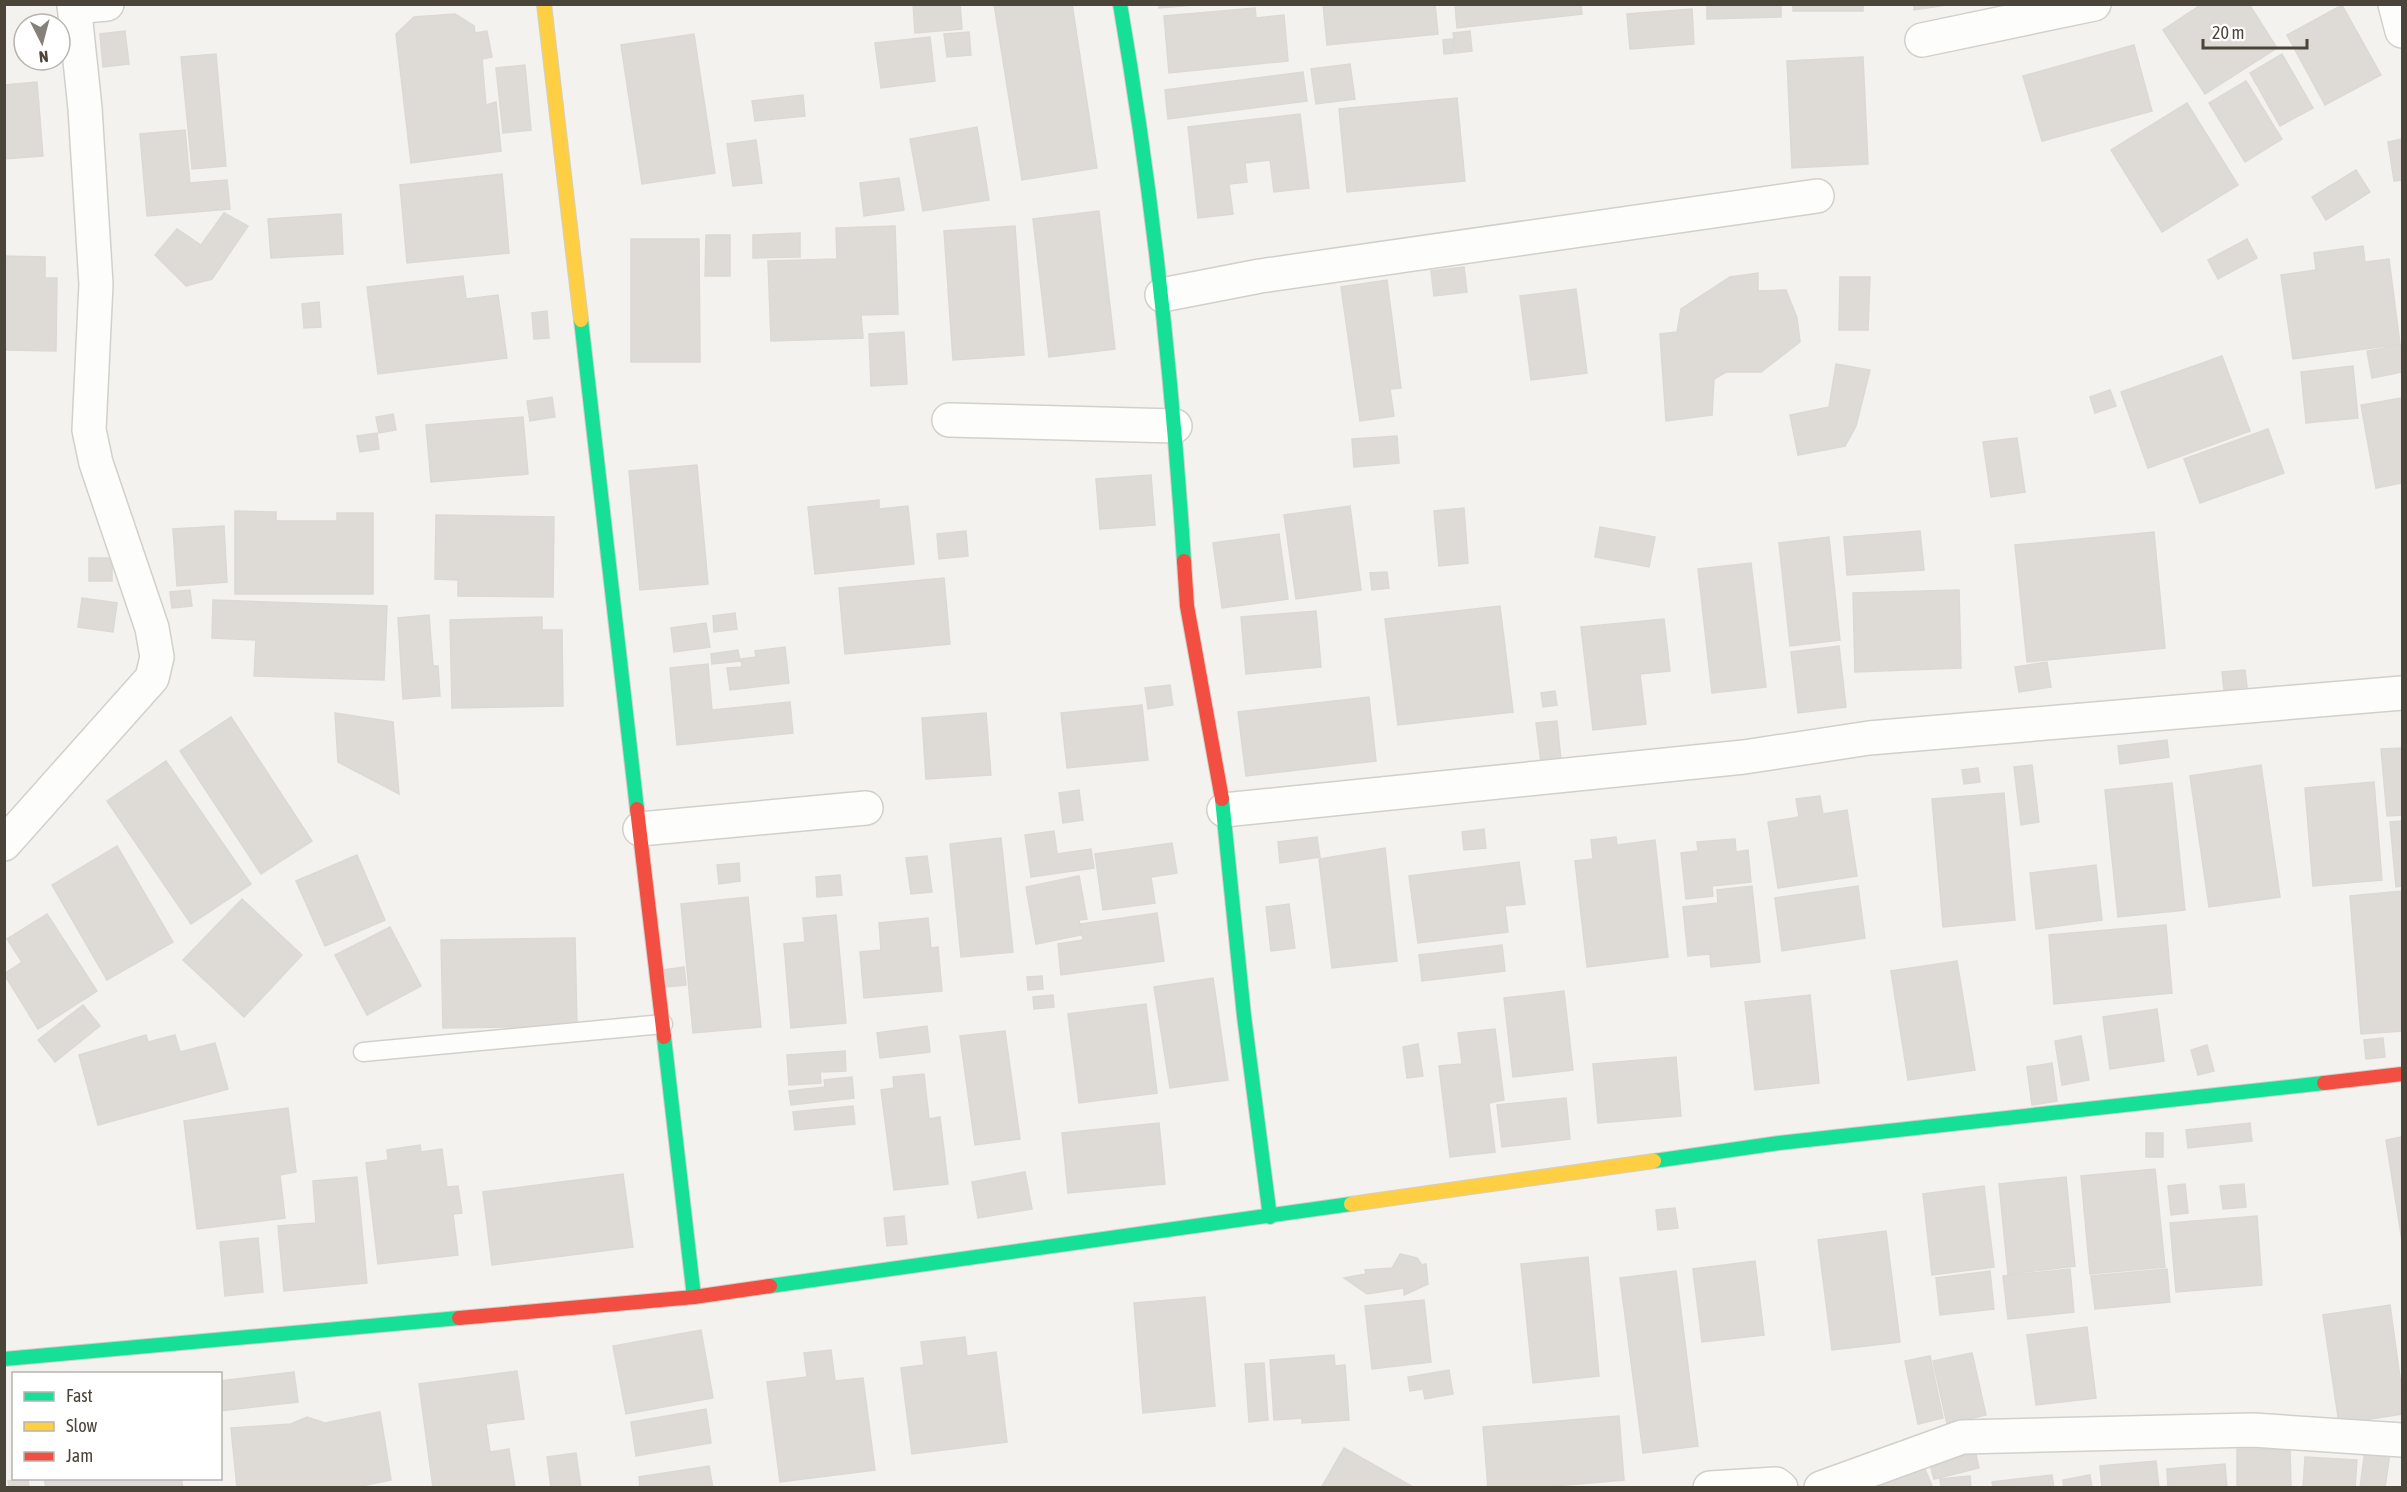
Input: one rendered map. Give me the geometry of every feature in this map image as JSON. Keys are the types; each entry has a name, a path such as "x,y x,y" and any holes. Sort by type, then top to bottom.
{"street":[{"path":"4,844 152,678 157,657 152,628 96,463 88,430 96,284 85,108 74,6 107,4"},
{"path":"544,4 694,1297"},
{"path":"1120,4 1142,132 1162,295 1175,426 1187,606 1224,810 1244,1016 1270,1217"},
{"path":"1922,40 2094,4"},
{"path":"2395,4 2403,31"},
{"path":"1162,295 1272,274 1816,196"},
{"path":"949,420 1175,426"},
{"path":"1224,810 1744,757 1869,738 2403,693"},
{"path":"640,829 866,808"},
{"path":"4,1359 694,1297 1779,1143 2403,1074"},
{"path":"1821,1488 1962,1437 2253,1430 2403,1440"},
{"path":"1710,1488 1776,1484 1781,1488"}],"lane":[{"path":"363,1052 663,1024"}],"building":[{"path":"913,4 960,4 962,29 915,33"},
{"path":"994,4 1072,4 1097,168 1022,180"},
{"path":"1159,4 1207,4 1159,8"},
{"path":"1323,4 1435,4 1438,34 1327,45"},
{"path":"1455,4 1581,4 1582,14 1457,28"},
{"path":"1707,4 1781,4 1781,17 1707,19"},
{"path":"1793,4 1863,4 1863,11 1793,11"},
{"path":"1914,4 1954,4 1914,10"},
{"path":"2202,4 2249,4 2277,48 2205,94 2163,30"},
{"path":"2342,5 2381,75 2325,105 2287,35"},
{"path":"1255,8 1256,18 1284,15 1288,61 1169,73 1164,16"},
{"path":"1692,9 1694,44 1630,49 1627,14"},
{"path":"455,14 474,26 475,33 487,31 492,57 482,59 486,105 496,102 501,151 411,163 396,34 414,17"},
{"path":"125,31 129,64 103,67 100,34"},
{"path":"1470,31 1472,51 1456,53 1453,33"},
{"path":"969,32 971,55 947,57 944,34"},
{"path":"694,34 715,173 642,184 621,45"},
{"path":"930,37 935,81 881,88 875,43"},
{"path":"1453,39 1454,53 1444,54 1443,40"},
{"path":"2134,45 2152,111 2042,141 2023,76"},
{"path":"216,54 226,166 192,169 181,57"},
{"path":"2282,54 2313,108 2280,126 2250,73"},
{"path":"1863,57 1868,164 1792,168 1787,61"},
{"path":"1350,64 1355,99 1316,104 1311,69"},
{"path":"525,65 531,130 503,133 496,68"},
{"path":"1303,72 1307,101 1168,119 1165,90"},
{"path":"2246,81 2282,139 2245,162 2209,103"},
{"path":"37,82 43,156 4,159 4,85"},
{"path":"803,95 805,116 755,121 752,101"},
{"path":"1457,98 1465,181 1347,192 1339,109"},
{"path":"2187,103 2238,185 2162,232 2111,150"},
{"path":"1300,114 1309,188 1274,192 1270,160 1245,163 1247,182 1229,184 1233,214 1198,218 1188,127"},
{"path":"977,127 989,200 923,211 910,139"},
{"path":"185,130 190,183 227,180 230,209 147,216 140,134"},
{"path":"2402,139 2402,180 2394,181 2388,142"},
{"path":"756,140 762,183 733,186 727,144"},
{"path":"2356,170 2370,192 2326,220 2312,197"},
{"path":"502,174 509,253 407,263 400,185"},
{"path":"899,178 904,210 864,216 860,183"},
{"path":"1099,211 1115,349 1049,357 1033,219"},
{"path":"224,213 248,226 212,279 186,286 155,255 177,229 201,245"},
{"path":"341,214 343,254 271,258 268,219"},
{"path":"895,226 898,314 861,315 863,338 771,341 768,261 837,259 836,228"},
{"path":"1015,226 1024,355 953,360 944,231"},
{"path":"800,233 800,257 753,258 753,235"},
{"path":"706,235 730,235 730,276 705,276"},
{"path":"631,239 699,239 700,362 631,362"},
{"path":"2247,239 2257,258 2218,279 2208,260"},
{"path":"2363,246 2365,262 2389,259 2400,344 2293,359 2281,275 2316,270 2314,253"},
{"path":"4,256 45,257 45,278 57,278 56,351 4,350"},
{"path":"1464,267 1467,292 1434,296 1431,271"},
{"path":"1758,273 1758,291 1786,290 1797,318 1800,342 1761,372 1726,372 1714,379 1712,415 1666,421 1660,334 1677,332 1681,309 1730,277"},
{"path":"463,276 466,299 498,295 507,358 378,374 367,287"},
{"path":"1840,277 1870,277 1868,330 1839,330"},
{"path":"1387,280 1401,388 1390,389 1394,416 1360,421 1341,287"},
{"path":"1576,289 1587,373 1531,380 1520,296"},
{"path":"319,302 321,327 304,328 302,304"},
{"path":"547,311 549,338 534,339 532,313"},
{"path":"904,332 907,384 871,386 869,334"},
{"path":"2402,345 2402,372 2372,378 2367,351"},
{"path":"2222,356 2250,431 2148,468 2121,392"},
{"path":"1836,364 1870,370 1856,426 1845,446 1798,455 1790,415 1829,407"},
{"path":"2353,366 2358,418 2306,423 2301,372"},
{"path":"2110,390 2116,406 2095,413 2090,397"},
{"path":"552,397 555,417 530,421 527,401"},
{"path":"2402,398 2402,483 2376,488 2361,405"},
{"path":"393,414 396,430 379,433 376,417"},
{"path":"523,417 528,474 431,482 426,425"},
{"path":"2268,429 2284,473 2200,503 2184,459"},
{"path":"377,433 379,449 360,452 357,436"},
{"path":"1397,436 1399,463 1354,467 1352,439"},
{"path":"2017,438 2025,492 1991,497 1983,442"},
{"path":"697,465 708,584 640,590 629,471"},
{"path":"1151,475 1155,525 1100,529 1096,479"},
{"path":"879,500 879,509 908,506 914,564 815,574 808,507"},
{"path":"1350,506 1361,590 1296,599 1284,515"},
{"path":"1464,508 1468,563 1439,566 1434,511"},
{"path":"235,511 276,512 276,521 337,521 337,513 373,513 373,594 235,594"},
{"path":"436,515 554,517 553,597 458,596 458,580 435,579"},
{"path":"224,526 227,582 177,586 173,529"},
{"path":"1600,527 1655,537 1649,567 1595,557"},
{"path":"966,531 968,556 939,559 937,534"},
{"path":"1920,531 1924,570 1847,575 1844,537"},
{"path":"2154,532 2165,648 2027,662 2015,545"},
{"path":"1279,534 1288,599 1222,608 1213,543"},
{"path":"1829,537 1840,640 1790,646 1779,543"},
{"path":"89,558 112,558 112,581 89,581"},
{"path":"1751,563 1766,687 1712,693 1698,569"},
{"path":"1387,572 1389,588 1372,590 1370,573"},
{"path":"944,578 950,644 845,654 839,588"},
{"path":"190,590 192,606 172,608 170,592"},
{"path":"1959,590 1961,668 1855,672 1853,593"},
{"path":"82,598 117,603 113,632 78,627"},
{"path":"213,600 387,606 384,680 254,676 256,640 212,638"},
{"path":"1500,606 1513,712 1398,725 1385,619"},
{"path":"1316,611 1321,667 1246,674 1241,617"},
{"path":"735,613 737,629 714,632 713,616"},
{"path":"429,615 433,666 438,666 440,696 403,699 398,618"},
{"path":"542,617 542,630 562,630 563,706 452,708 450,620"},
{"path":"1664,619 1670,671 1640,674 1646,724 1593,730 1581,627"},
{"path":"706,623 710,647 674,652 671,628"},
{"path":"1839,646 1846,707 1798,713 1791,652"},
{"path":"785,647 789,683 730,690 727,668 742,667 741,659 756,657 755,651"},
{"path":"738,650 740,661 712,664 711,654"},
{"path":"2047,662 2051,687 2019,692 2015,667"},
{"path":"708,664 712,710 790,702 793,733 677,745 670,668"},
{"path":"2245,670 2247,687 2224,690 2222,672"},
{"path":"1170,685 1173,705 1148,709 1145,688"},
{"path":"1555,691 1557,705 1543,707 1541,693"},
{"path":"1369,697 1376,761 1246,776 1238,712"},
{"path":"1142,705 1148,760 1067,768 1061,713"},
{"path":"335,713 393,722 399,794 338,762"},
{"path":"986,713 991,775 926,779 922,718"},
{"path":"231,717 312,841 261,874 180,751"},
{"path":"1557,721 1561,760 1541,763 1536,723"},
{"path":"2167,740 2169,757 2120,764 2118,746"},
{"path":"2402,748 2402,815 2387,816 2381,749"},
{"path":"166,761 251,884 191,924 107,801"},
{"path":"2032,765 2039,822 2021,825 2014,767"},
{"path":"2261,765 2280,897 2209,907 2190,776"},
{"path":"1978,768 1980,782 1964,784 1962,770"},
{"path":"2374,782 2382,880 2313,886 2305,788"},
{"path":"2172,783 2185,910 2118,917 2105,790"},
{"path":"1079,790 1083,820 1063,823 1059,793"},
{"path":"2004,793 2015,920 1943,927 1932,799"},
{"path":"1820,796 1823,814 1847,810 1857,876 1778,888 1768,822 1799,817 1796,799"},
{"path":"2402,821 2402,886 2396,887 2390,822"},
{"path":"1484,829 1486,848 1464,850 1462,832"},
{"path":"1054,831 1057,854 1091,849 1094,868 1031,877 1025,835"},
{"path":"1317,837 1320,857 1280,863 1278,842"},
{"path":"1616,837 1617,845 1655,840 1668,957 1587,967 1575,861 1593,859 1591,840"},
{"path":"1001,838 1013,952 961,957 950,844"},
{"path":"1735,839 1736,852 1748,850 1751,882 1712,886 1713,896 1686,899 1681,853 1698,851 1697,842"},
{"path":"1172,843 1177,873 1151,877 1155,903 1103,910 1095,854"},
{"path":"117,846 173,942 107,980 52,885"},
{"path":"1385,848 1397,961 1332,968 1319,859"},
{"path":"357,855 385,920 325,946 296,881"},
{"path":"927,856 932,892 911,894 906,858"},
{"path":"1519,862 1525,904 1505,906 1508,932 1418,943 1409,876"},
{"path":"739,863 740,881 719,884 717,865"},
{"path":"2096,865 2102,920 2036,929 2030,873"},
{"path":"840,875 842,895 817,897 816,877"},
{"path":"1079,876 1087,919 1079,920 1081,935 1036,944 1026,887"},
{"path":"1752,886 1760,962 1711,967 1710,954 1688,956 1683,907 1718,903 1717,890"},
{"path":"1858,886 1865,938 1782,951 1775,898"},
{"path":"2402,891 2402,1031 2361,1034 2350,896"},
{"path":"748,897 761,1027 693,1033 681,904"},
{"path":"242,899 302,955 244,1017 183,960"},
{"path":"1289,904 1295,948 1271,951 1266,907"},
{"path":"1157,913 1164,961 1061,975 1058,944 1083,940 1081,924"},
{"path":"47,914 97,991 38,1029 4,974 22,962 7,939"},
{"path":"836,915 846,1023 791,1028 784,944 805,942 803,918"},
{"path":"928,918 931,948 938,947 942,991 864,998 860,952 881,950 879,923"},
{"path":"2166,925 2172,993 2054,1004 2049,935"},
{"path":"390,927 421,986 367,1015 335,955"},
{"path":"575,938 577,1026 443,1028 441,940"},
{"path":"1502,945 1505,971 1422,981 1419,955"},
{"path":"1957,961 1975,1070 1908,1080 1891,971"},
{"path":"684,967 686,985 665,987 663,970"},
{"path":"1042,976 1043,989 1028,990 1027,977"},
{"path":"1213,978 1228,1080 1170,1088 1154,987"},
{"path":"1564,991 1573,1070 1513,1077 1504,998"},
{"path":"1053,995 1054,1007 1034,1009 1033,997"},
{"path":"1810,995 1819,1083 1755,1090 1745,1002"},
{"path":"1146,1004 1157,1093 1079,1103 1068,1014"},
{"path":"83,1005 100,1026 55,1062 38,1040"},
{"path":"2157,1009 2164,1061 2110,1069 2103,1017"},
{"path":"927,1026 930,1052 880,1058 877,1033"},
{"path":"1495,1029 1504,1100 1489,1103 1495,1152 1450,1157 1439,1066 1462,1064 1458,1033"},
{"path":"1005,1031 1020,1139 975,1145 960,1036"},
{"path":"146,1035 148,1042 175,1035 180,1052 215,1043 228,1089 98,1125 79,1055"},
{"path":"2081,1036 2089,1080 2062,1085 2055,1041"},
{"path":"2383,1038 2385,1057 2366,1059 2364,1040"},
{"path":"1418,1044 1423,1076 1407,1078 1403,1047"},
{"path":"2207,1045 2214,1071 2198,1075 2191,1050"},
{"path":"845,1051 846,1071 820,1072 821,1083 789,1085 787,1055"},
{"path":"1676,1057 1681,1116 1598,1123 1593,1064"},
{"path":"2052,1063 2057,1101 2032,1105 2027,1067"},
{"path":"924,1074 929,1119 940,1117 948,1184 894,1190 881,1090 894,1088 893,1077"},
{"path":"852,1077 854,1098 791,1105 789,1091 825,1087 824,1080"},
{"path":"1566,1098 1570,1139 1502,1147 1497,1105"},
{"path":"853,1106 855,1124 795,1130 793,1112"},
{"path":"288,1108 296,1172 280,1175 285,1218 197,1229 184,1121"},
{"path":"1159,1123 1165,1184 1068,1193 1062,1133"},
{"path":"2250,1123 2252,1141 2188,1148 2186,1130"},
{"path":"2146,1133 2163,1133 2163,1157 2146,1157"},
{"path":"2402,1137 2402,1241 2386,1140"},
{"path":"420,1145 421,1152 442,1149 447,1187 458,1186 462,1213 453,1214 458,1255 378,1264 366,1163 388,1160 387,1150"},
{"path":"2155,1169 2165,1267 2090,1274 2081,1176"},
{"path":"1025,1172 1032,1209 978,1218 972,1182"},
{"path":"623,1174 633,1247 492,1265 483,1192"},
{"path":"357,1177 367,1283 284,1291 278,1226 316,1223 313,1181"},
{"path":"2066,1177 2075,1266 2008,1274 1999,1184"},
{"path":"2185,1184 2188,1213 2171,1215 2168,1186"},
{"path":"2244,1184 2246,1207 2223,1209 2220,1186"},
{"path":"1984,1186 1994,1267 1932,1275 1923,1194"},
{"path":"1675,1208 1678,1228 1658,1230 1656,1210"},
{"path":"904,1216 907,1244 887,1246 884,1218"},
{"path":"2257,1216 2262,1285 2176,1292 2170,1223"},
{"path":"1886,1231 1900,1342 1832,1350 1818,1240"},
{"path":"258,1238 263,1292 225,1296 220,1242"},
{"path":"1400,1254 1417,1258 1422,1265 1426,1264 1428,1284 1404,1295 1404,1288 1367,1294 1344,1278 1366,1274 1365,1270 1392,1268"},
{"path":"1588,1257 1599,1376 1533,1383 1521,1264"},
{"path":"1755,1261 1764,1335 1702,1342 1693,1269"},
{"path":"2070,1269 2074,1312 2008,1319 2003,1276"},
{"path":"2167,1269 2170,1302 2095,1309 2091,1276"},
{"path":"1676,1271 1698,1446 1643,1453 1620,1278"},
{"path":"1990,1271 1994,1309 1940,1315 1936,1278"},
{"path":"1205,1297 1215,1406 1143,1413 1134,1303"},
{"path":"1424,1300 1431,1362 1372,1369 1365,1306"},
{"path":"2390,1305 2402,1392 2402,1414 2339,1424 2323,1315"},
{"path":"2087,1327 2096,1398 2036,1405 2027,1335"},
{"path":"701,1330 713,1398 626,1414 613,1346"},
{"path":"965,1337 967,1356 996,1352 1007,1442 912,1454 901,1368 924,1365 921,1342"},
{"path":"831,1350 835,1381 863,1378 875,1470 780,1482 767,1382 807,1377 804,1353"},
{"path":"1972,1353 1986,1415 1947,1424 1933,1361"},
{"path":"1334,1355 1335,1366 1345,1365 1349,1420 1302,1423 1302,1418 1274,1420 1270,1360"},
{"path":"1930,1356 1943,1418 1918,1424 1905,1361"},
{"path":"1264,1363 1268,1420 1249,1422 1245,1364"},
{"path":"1449,1370 1453,1394 1425,1399 1423,1389 1410,1391 1408,1377"},
{"path":"517,1371 524,1419 486,1424 490,1452 509,1449 515,1488 433,1488 419,1384"},
{"path":"294,1372 298,1402 222,1411 222,1381"},
{"path":"706,1409 711,1443 636,1456 631,1422"},
{"path":"380,1412 391,1480 352,1488 237,1488 231,1428 291,1424 307,1417 325,1423"},
{"path":"1619,1416 1624,1480 1532,1488 1488,1488 1483,1427"},
{"path":"1344,1448 1415,1488 1321,1488"},
{"path":"2237,1449 2290,1449 2291,1488 2237,1488"},
{"path":"1975,1450 1979,1468 1934,1479 1929,1461"},
{"path":"2365,1450 2390,1453 2385,1488 2360,1488"},
{"path":"576,1453 581,1488 551,1488 547,1457"},
{"path":"2305,1457 2357,1460 2355,1488 2303,1488"},
{"path":"2156,1461 2159,1488 2102,1488 2100,1466"},
{"path":"2225,1464 2227,1488 2168,1488 2167,1469"},
{"path":"709,1466 713,1488 640,1488 639,1477"},
{"path":"1924,1467 1933,1488 1875,1488"},
{"path":"2052,1475 2054,1488 1993,1488 1992,1482"},
{"path":"2090,1475 2092,1488 2064,1488 2063,1480"},
{"path":"1970,1476 1971,1488 1941,1488 1940,1479"},
{"path":"28,1480 29,1488 9,1488 8,1481"},
{"path":"44,1480 181,1480 183,1488 46,1488"}],"traffic: fast":[{"path":"1120,4 1151,212 1173,421 1184,561"},
{"path":"581,320 637,809"},
{"path":"1222,799 1244,1016 1270,1217"},
{"path":"664,1037 694,1297"},
{"path":"1654,1161 1779,1143 2324,1083"},
{"path":"770,1286 1351,1204"},
{"path":"4,1359 459,1318"}],"traffic: slow":[{"path":"544,4 581,320"},
{"path":"1351,1204 1654,1161"}],"traffic: jam":[{"path":"1184,561 1187,606 1222,799"},
{"path":"637,809 664,1037"},
{"path":"2324,1083 2402,1074"},
{"path":"459,1318 694,1297 770,1286"}]}
